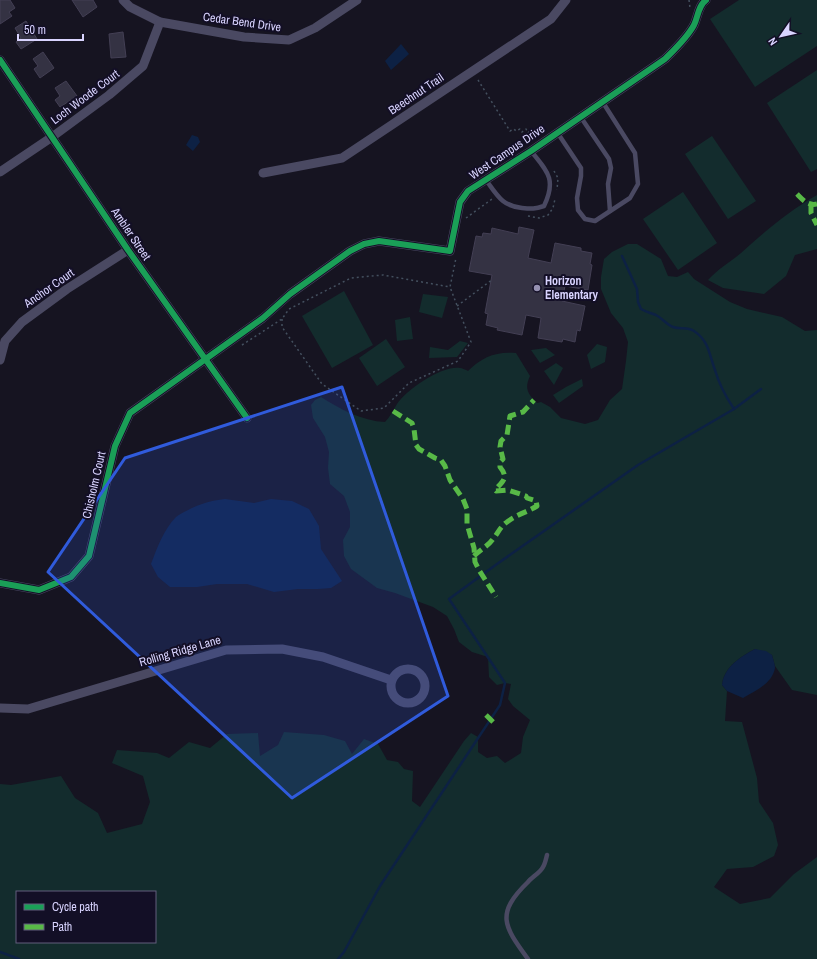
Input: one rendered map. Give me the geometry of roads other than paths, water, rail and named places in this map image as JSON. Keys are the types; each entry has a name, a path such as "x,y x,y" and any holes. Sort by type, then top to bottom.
{"street":[{"name":"Cedar Bend Drive","path":"123,0 130,7 160,22 244,37 289,40 316,28 357,0"},
{"name":"Beechnut Trail","path":"263,173 342,158 551,19 566,0"},
{"name":"West Campus Drive","path":"206,359 263,318 290,294 350,251 364,244 379,241 450,251 460,202 468,191 531,151 665,59 680,44 694,25 704,1"},
{"name":"Loch Woode Court","path":"0,172 52,137 109,95 143,66 160,22"},
{"name":"Ambler Street","path":"0,60 128,250 247,418"},
{"name":"Anchor Court","path":"0,360 5,341 22,322 66,289 128,250"},
{"name":"Chisholm Court","path":"0,583 39,590 71,577 89,556 115,446 130,413 206,359"},
{"name":"Rolling Ridge Lane","path":"0,708 28,709 226,650 282,649 323,657 391,680"}],"lane":[{"path":"557,132 581,168 577,198 578,210 585,219 595,220 630,198 638,184 635,153 602,101"},
{"path":"580,116 609,159 611,168 608,184 610,211"},
{"path":"486,180 498,197 511,207 535,210 544,206 549,196 550,183 548,172 531,151"},
{"path":"528,959 511,935 506,917 510,902 544,867 547,855"}],"water":[{"path":"401,44 409,54 391,70 385,61"},
{"path":"192,135 198,137 200,142 193,151 186,145"},
{"path":"225,499 254,503 271,499 292,501 309,509 319,526 321,549 342,581 331,588 298,589 274,592 247,584 170,587 158,577 151,564 161,539 168,527 177,516 189,509 204,503"},
{"path":"755,649 766,651 772,655 775,668 767,683 743,698 727,691 722,685 723,679 729,668 738,659"}],"waterway":[{"path":"622,256 637,289 638,302 641,309 656,315 673,327 686,328 694,331 703,339 708,348 721,385 734,409"},
{"path":"338,959 344,952 380,886 500,705 505,683 449,599 638,465 734,409 761,389"},
{"path":"0,952 19,959"}],"place":[{"name":"Horizon Elementary","path":"537,288"}]}
